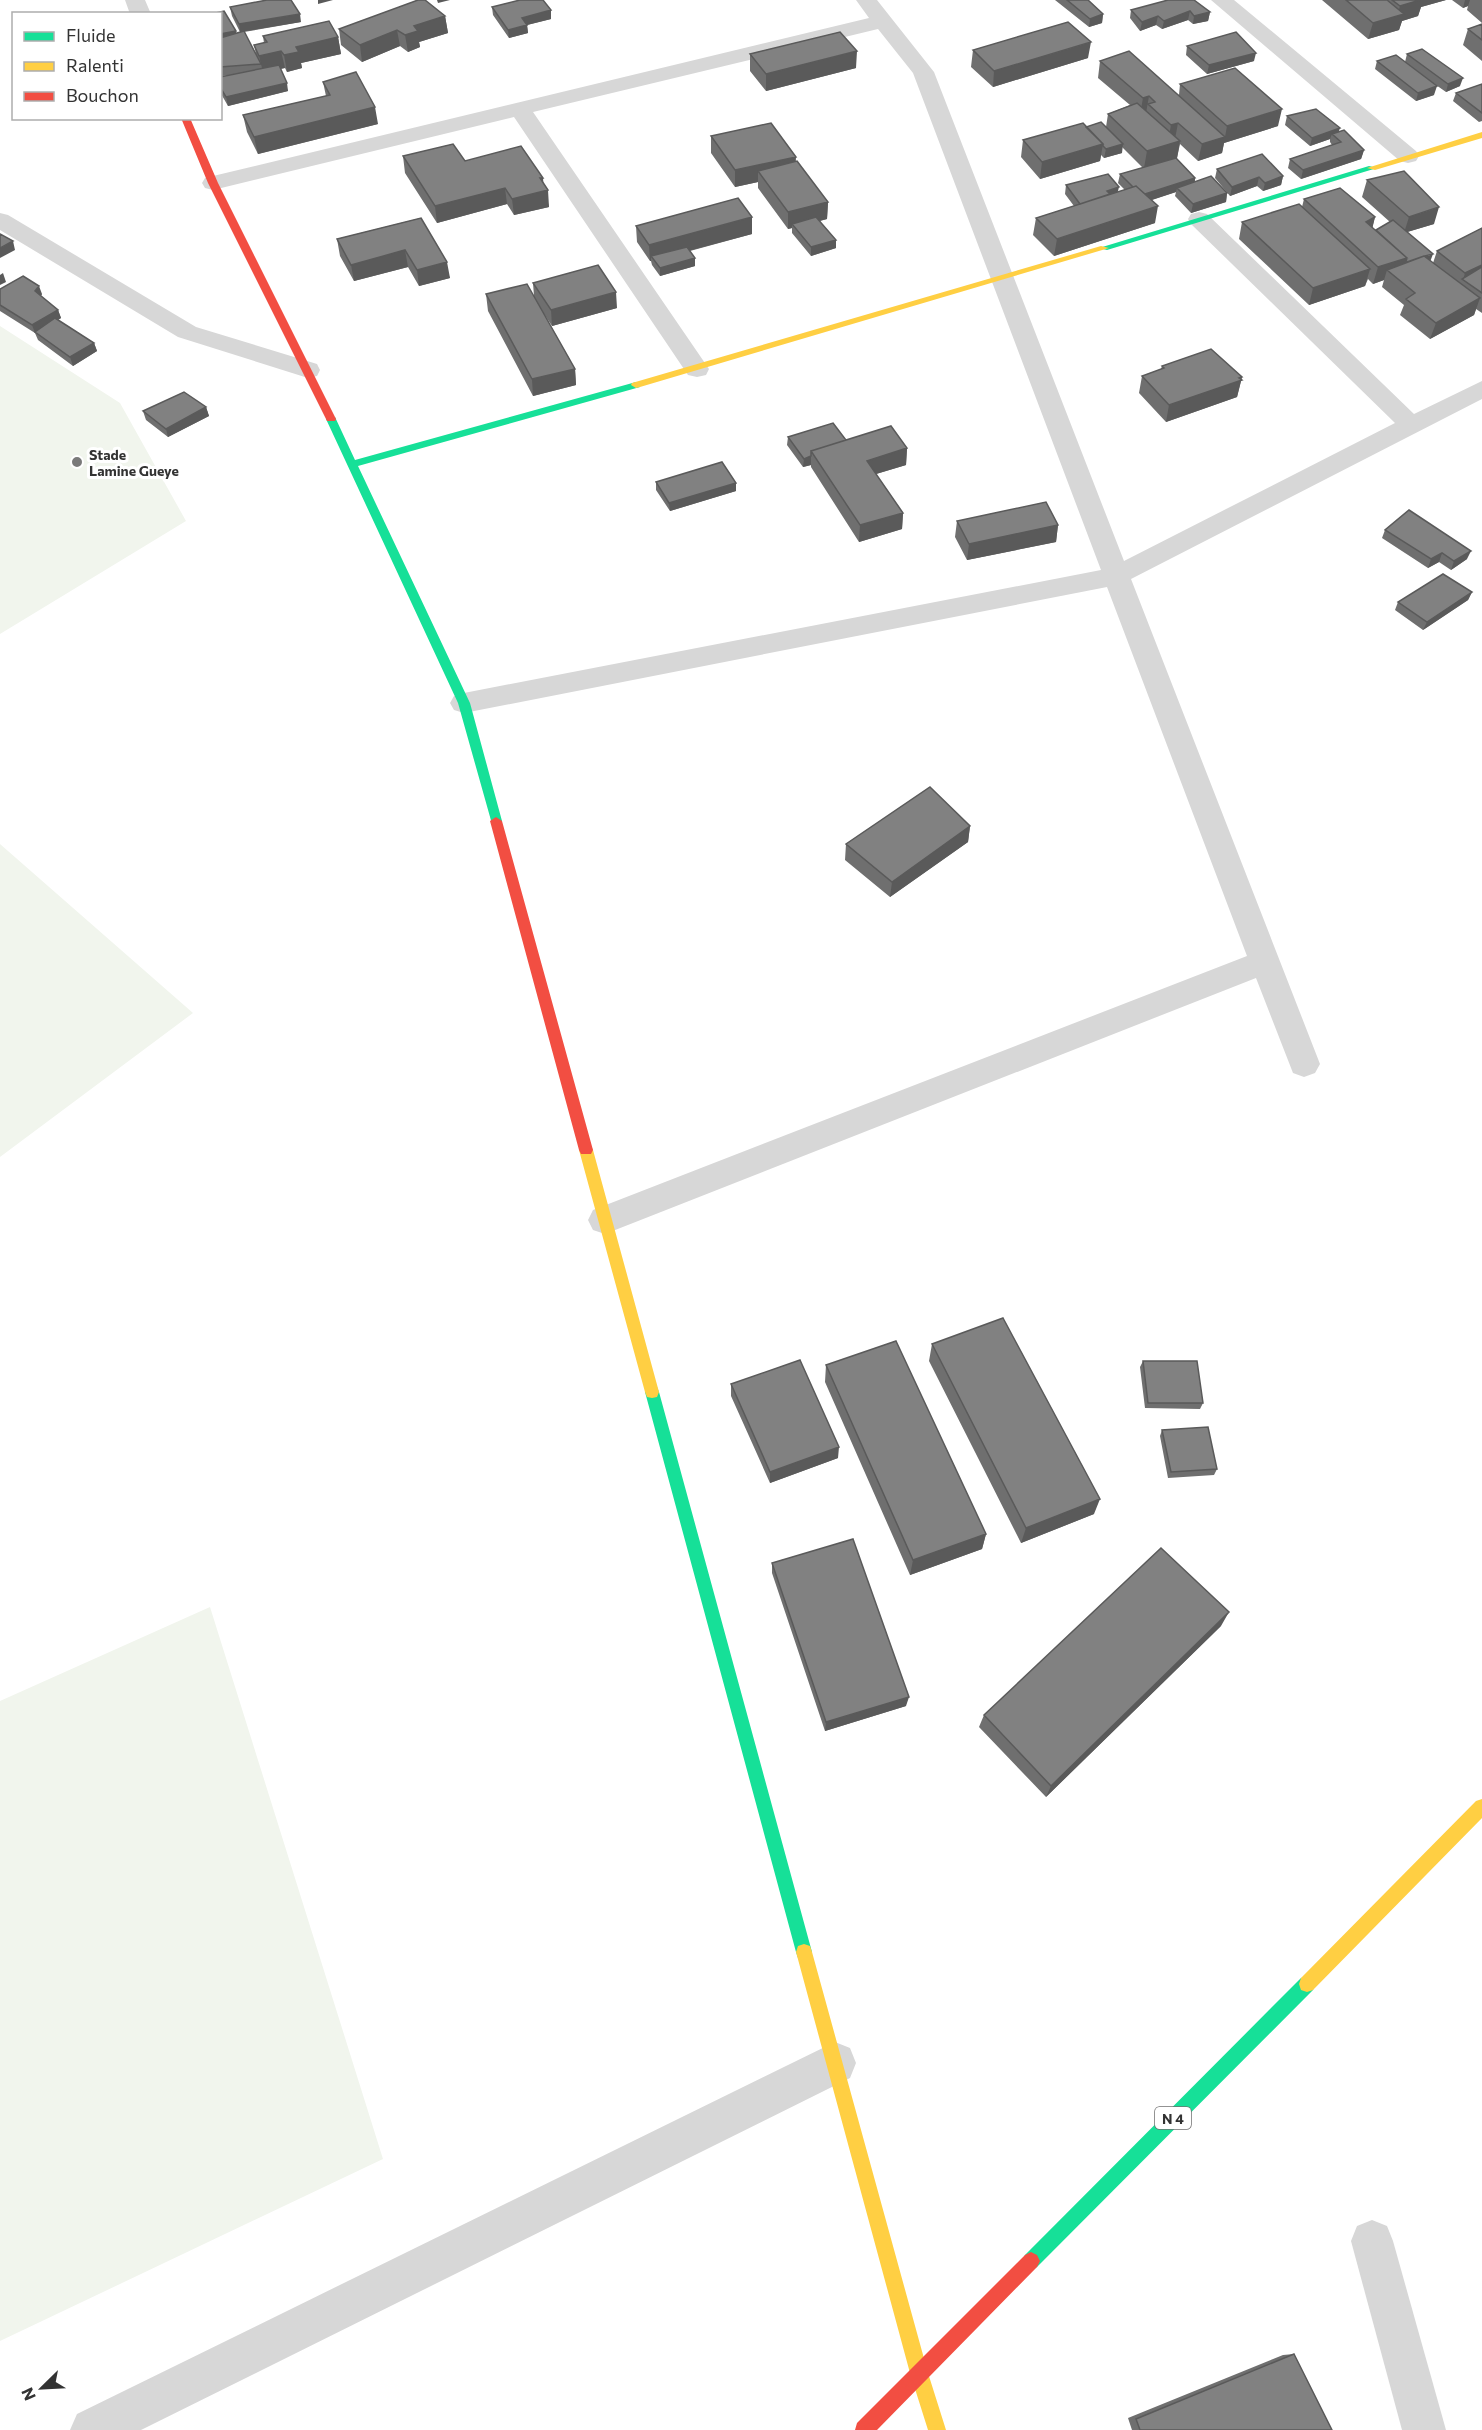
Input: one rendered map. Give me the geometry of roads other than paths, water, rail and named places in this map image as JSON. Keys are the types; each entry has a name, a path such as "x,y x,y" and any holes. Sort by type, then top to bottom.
{"main road":[{"path":"186,120 213,183 354,464 464,703 919,2373 938,2430"},
{"path":"354,464 697,369 1482,135"},
{"name":"N 4","path":"864,2430 1482,1807"}],"street":[{"path":"866,0 923,72 1304,1064"},
{"path":"1225,4 1256,0"},
{"path":"1225,4 1408,156"},
{"path":"213,183 884,21"},
{"path":"520,109 697,369"},
{"path":"1199,219 1411,425"},
{"path":"0,220 187,332 308,370"},
{"path":"464,703 1116,576 1482,389"},
{"path":"605,1220 1265,962"},
{"path":"93,2430 835,2063"}],"lane":[{"path":"1372,2241 1424,2430"}],"place":[{"name":"Stade Lamine Gueye","path":"77,462"}]}
